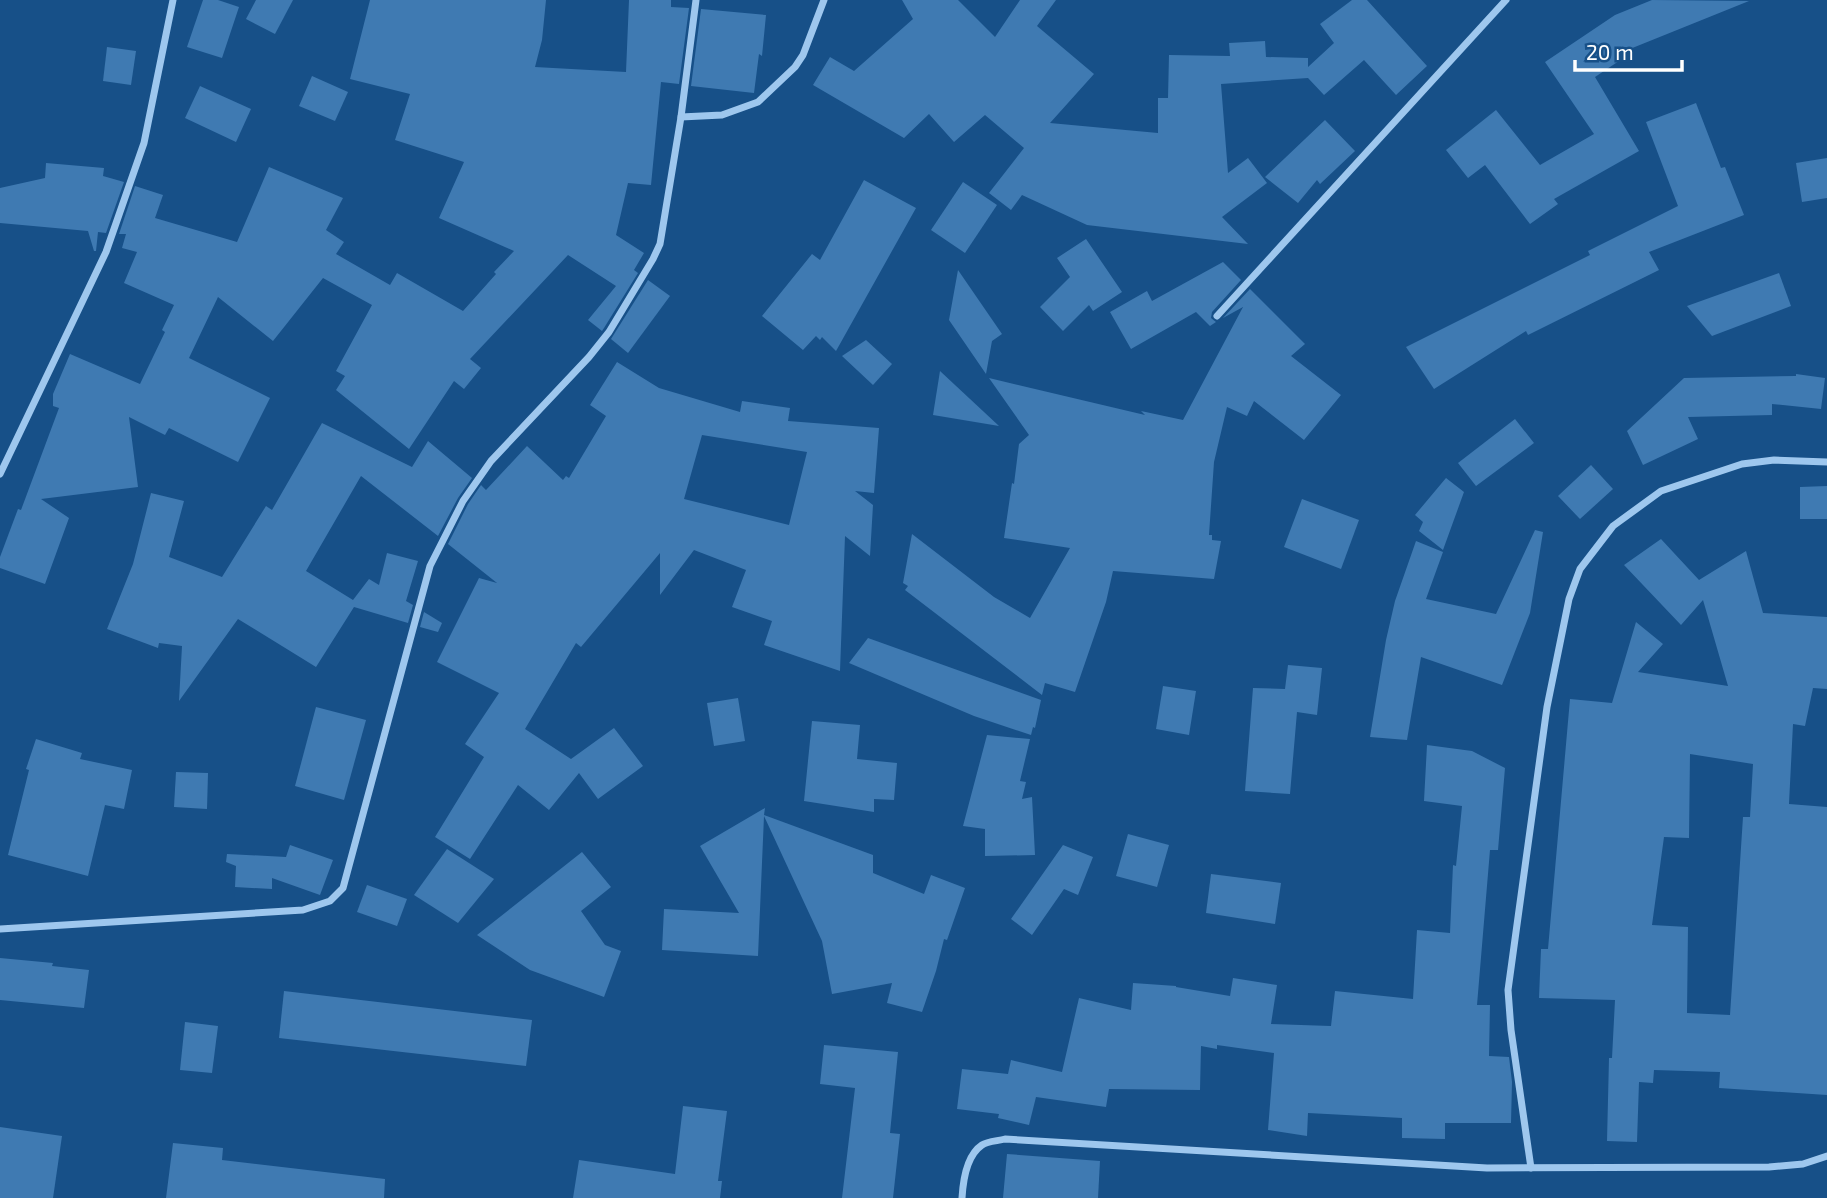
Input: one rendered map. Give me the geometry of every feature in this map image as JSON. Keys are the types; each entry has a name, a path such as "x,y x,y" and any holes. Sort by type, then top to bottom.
{"street":[{"path":"0,474 106,252 144,143 173,0"},
{"path":"0,929 303,910 330,901 343,888 430,566 463,501 491,461 589,357 609,332 660,243 681,117 696,0"},
{"path":"681,117 722,115 758,102 795,67 803,55 824,0"},
{"path":"1217,316 1506,0"},
{"path":"1531,1168 1511,1030 1508,990 1547,707 1569,599 1580,569 1614,526 1661,491 1742,464 1774,460 1827,462"},
{"path":"962,1198 963,1181 972,1157 982,1144 1005,1139 1487,1168 1769,1167 1803,1164 1827,1156"}],"building":[{"path":"203,0 218,0 239,7 222,58 187,47"},
{"path":"256,0 293,0 275,34 246,19"},
{"path":"370,0 546,0 542,40 535,67 626,72 629,0 671,0 671,7 689,8 679,84 661,82 651,185 628,183 616,235 644,253 634,270 638,273 604,328 602,331 588,320 616,286 568,255 470,359 481,368 464,389 454,381 409,449 336,390 345,376 336,371 372,305 323,278 273,341 218,297 189,358 270,398 238,462 169,428 165,435 129,417 138,487 41,499 69,518 45,584 0,568 0,557 18,509 21,510 59,408 53,406 53,394 70,354 140,384 165,332 162,330 174,305 124,283 137,252 122,248 126,234 119,234 135,186 163,195 155,218 237,242 269,167 343,198 326,230 344,242 336,254 390,285 397,273 463,311 514,251 439,218 464,162 395,140 410,94 350,79"},
{"path":"902,0 958,0 995,37 1020,0 1056,0 1037,26 1094,74 1050,123 1158,133 1158,98 1168,98 1169,55 1230,56 1229,43 1265,41 1266,57 1308,58 1308,67 1334,43 1320,24 1352,0 1367,0 1427,66 1396,95 1364,60 1324,95 1308,78 1221,84 1228,173 1248,158 1267,183 1222,217 1248,244 1087,225 1022,195 1011,210 989,193 1024,148 985,115 954,142 929,114 904,138 813,85 830,57 854,71 913,19"},
{"path":"1652,0 1749,1 1615,55 1619,61 1595,77 1639,151 1554,199 1558,204 1530,224 1485,165 1468,178 1446,150 1496,110 1540,165 1594,134 1545,62 1615,15"},
{"path":"701,9 766,15 762,56 759,54 754,93 691,86"},
{"path":"107,47 136,51 131,85 103,81"},
{"path":"312,76 348,92 335,121 299,106"},
{"path":"200,86 251,109 236,142 185,118"},
{"path":"1696,103 1721,168 1725,167 1744,215 1649,252 1659,270 1528,335 1526,331 1434,389 1406,347 1590,255 1588,251 1678,206 1646,122"},
{"path":"1325,120 1355,151 1320,184 1317,180 1298,203 1265,177"},
{"path":"1827,158 1827,198 1802,202 1796,163"},
{"path":"46,163 104,168 103,176 124,182 106,233 98,232 96,251 88,231 0,223 0,188 45,178"},
{"path":"864,180 916,208 836,351 822,337 820,340 816,336 803,350 762,316 812,254 820,260"},
{"path":"963,182 997,205 965,253 931,230"},
{"path":"1086,239 1122,292 1093,311 1089,305 1063,331 1040,307 1070,277 1057,258"},
{"path":"1223,262 1241,280 1212,312 1211,318 1216,322 1210,326 1196,312 1131,349 1110,312 1147,291 1152,301"},
{"path":"958,270 1002,334 992,341 986,374 949,320"},
{"path":"1779,273 1791,306 1712,336 1687,306"},
{"path":"648,280 670,296 628,353 611,339"},
{"path":"1250,289 1305,344 1291,356 1341,395 1304,440 1254,401 1247,416 1227,407 1214,462 1209,535 1212,535 1212,540 1221,541 1214,579 1113,571 1106,602 1075,692 1045,683 1042,695 905,590 908,586 903,583 912,534 994,597 1030,618 1070,548 1004,538 1019,444 1029,435 989,378 1145,415 1141,411 1183,420 1243,307 1223,318"},
{"path":"866,340 892,364 873,385 842,356"},
{"path":"617,362 659,388 740,412 742,401 790,408 788,421 879,428 874,493 855,491 873,505 870,556 845,536 840,671 764,645 772,621 732,607 746,570 694,550 660,595 660,553 581,647 576,643 525,729 571,759 614,728 643,766 598,799 579,773 549,810 518,785 470,859 435,837 484,757 465,744 499,693 437,662 479,578 497,583 448,544 481,485 486,490 527,446 563,480 566,476 569,478 606,416 590,405","holes":["702,435 807,452 789,525 684,499"]},
{"path":"940,371 999,426 933,415"},
{"path":"1796,374 1825,378 1821,409 1772,404 1772,415 1688,417 1698,439 1643,465 1627,431 1684,378"},
{"path":"1515,419 1534,443 1476,486 1458,463"},
{"path":"322,423 412,467 428,441 472,478 438,536 361,476 306,571 353,600 369,579 379,585 387,553 418,561 406,601 413,605 408,623 354,607 316,667 238,619 179,701 182,646 159,643 158,648 107,629 133,564 151,493 184,501 169,557 222,577 266,506 272,510"},
{"path":"1591,465 1613,489 1580,519 1558,496"},
{"path":"1446,478 1464,492 1443,550 1419,531 1423,522 1415,515"},
{"path":"1827,486 1827,519 1800,519 1800,487"},
{"path":"1302,499 1359,520 1341,569 1284,547"},
{"path":"1535,530 1543,532 1530,613 1502,685 1421,657 1407,740 1370,737 1395,601 1416,541 1443,552 1426,599 1496,614"},
{"path":"1661,539 1699,580 1746,551 1763,613 1827,617 1827,689 1813,688 1805,726 1793,724 1789,804 1827,807 1827,1095 1719,1088 1720,1072 1654,1070 1653,1083 1639,1082 1637,1142 1607,1141 1609,1058 1612,1058 1615,1000 1539,998 1541,949 1548,949 1570,699 1612,703 1636,622 1663,644 1638,672 1728,686 1703,600 1681,625 1624,565","holes":["1690,754 1753,764 1750,817 1743,817 1730,1015 1687,1013 1688,927 1652,925 1664,837 1689,838"]},
{"path":"424,612 442,623 438,632 420,627"},
{"path":"868,638 1041,700 1035,728 1033,727 1031,735 974,716 849,663"},
{"path":"1288,665 1322,668 1317,715 1297,712 1290,794 1245,791 1253,688 1285,689"},
{"path":"1163,686 1196,691 1189,735 1156,729"},
{"path":"738,698 745,741 714,746 707,703"},
{"path":"316,707 366,720 344,800 295,786"},
{"path":"812,721 860,725 857,759 897,763 894,800 874,799 874,812 804,801"},
{"path":"987,735 1030,739 1020,781 1026,782 1022,799 1032,797 1035,855 985,856 985,829 963,826"},
{"path":"36,739 82,753 80,759 132,770 124,809 105,805 88,876 8,855 29,770 26,769"},
{"path":"1427,745 1472,751 1505,768 1498,850 1490,850 1477,1005 1490,1005 1489,1056 1509,1057 1512,1082 1511,1123 1445,1123 1445,1139 1402,1138 1402,1118 1308,1113 1307,1136 1268,1130 1274,1053 1217,1045 1217,1049 1201,1046 1200,1090 1109,1089 1106,1107 1036,1097 1029,1125 998,1118 999,1114 957,1109 962,1069 1008,1074 1011,1060 1062,1072 1079,998 1131,1010 1133,983 1176,986 1230,996 1233,978 1277,985 1271,1024 1331,1026 1335,991 1413,999 1417,930 1450,933 1453,865 1456,866 1462,806 1424,801"},
{"path":"176,772 208,773 207,809 174,807"},
{"path":"765,808 764,815 873,855 873,873 924,894 931,875 965,888 947,940 944,939 922,1012 887,1003 892,983 832,994 822,941 764,816 758,956 662,950 664,909 739,913 700,846"},
{"path":"1128,834 1169,845 1157,887 1116,876"},
{"path":"290,845 333,860 320,895 272,878 272,889 235,887 236,866 226,862 227,854 286,857"},
{"path":"1063,845 1093,857 1078,895 1064,889 1032,935 1011,919"},
{"path":"447,849 494,879 458,923 414,895"},
{"path":"582,852 611,887 581,911 605,945 621,951 604,997 530,970 477,935"},
{"path":"1211,874 1281,883 1275,924 1206,913"},
{"path":"367,885 407,899 397,926 357,912"},
{"path":"0,958 53,963 52,966 89,970 84,1008 0,1000"},
{"path":"284,991 532,1020 526,1066 279,1038"},
{"path":"185,1022 218,1026 212,1073 180,1070"},
{"path":"824,1045 898,1052 890,1133 900,1134 893,1198 842,1198 855,1088 820,1084"},
{"path":"683,1106 727,1111 718,1181 722,1181 720,1198 573,1198 579,1160 675,1174"},
{"path":"0,1127 62,1136 53,1198 0,1198"},
{"path":"173,1143 223,1148 222,1160 385,1179 384,1198 166,1198"},
{"path":"1007,1154 1100,1161 1098,1198 1003,1198"}]}
